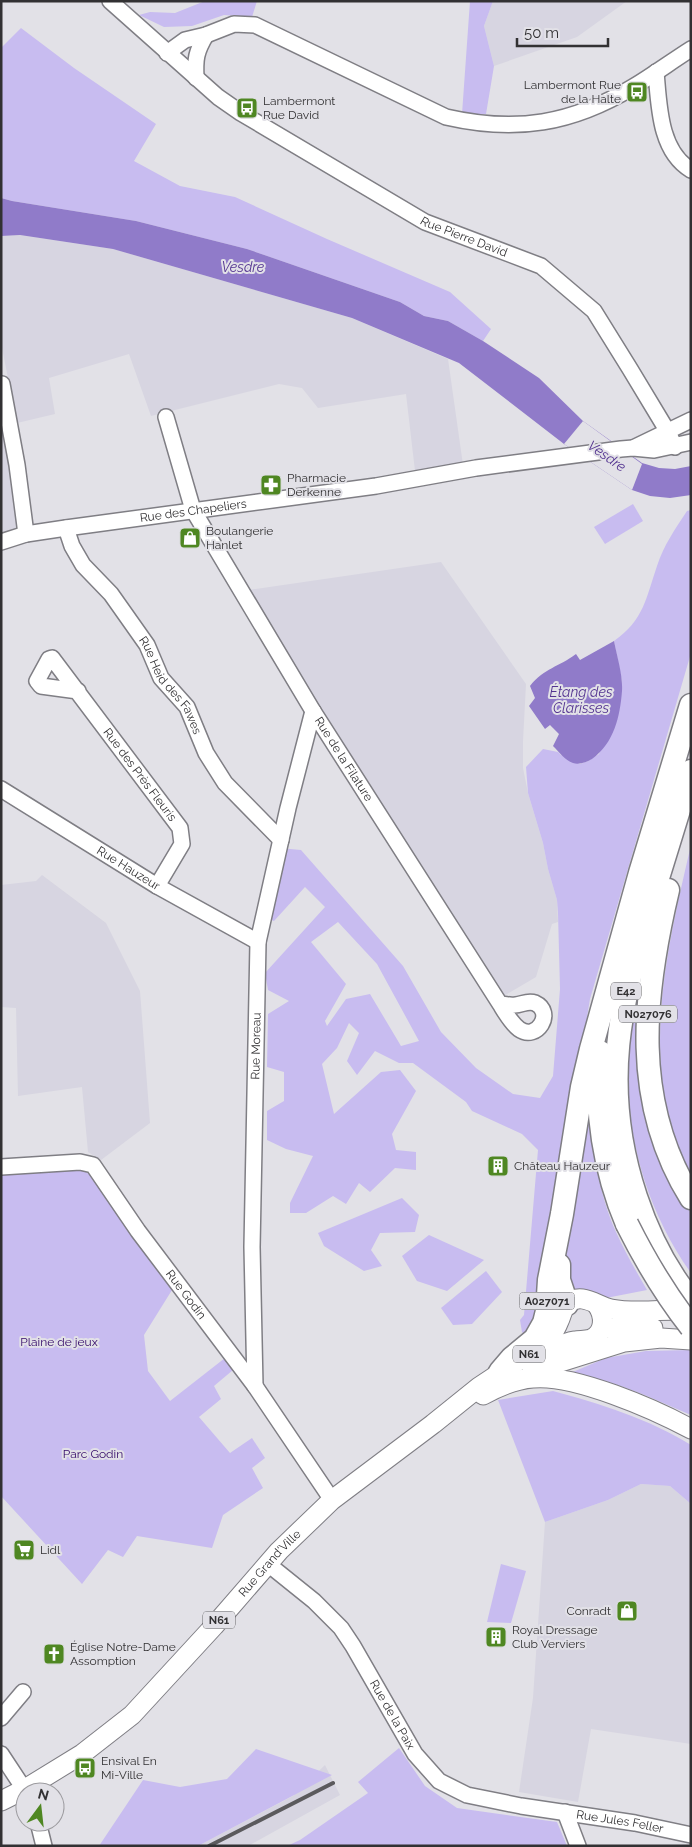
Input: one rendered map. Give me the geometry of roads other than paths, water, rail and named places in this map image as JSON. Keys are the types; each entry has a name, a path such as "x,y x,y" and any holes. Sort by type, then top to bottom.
{"highway":[{"name":"E42","path":"691,705 640,872 603,1009 599,1059 599,1103 603,1140 611,1180 619,1205 635,1221 691,1300"},
{"name":"E42","path":"691,771 628,978 617,1046 616,1088 620,1136 629,1177 635,1221 648,1266 670,1301 691,1327"},
{"name":"N027076","path":"691,784 657,944 649,999 647,1044 650,1082 656,1117 674,1168 691,1198"},
{"path":"562,1214 582,1087 603,1009"},
{"name":"A027071","path":"562,1214 558,1270 564,1312"},
{"name":"A027071","path":"502,1376 512,1358 534,1339 544,1323 547,1311 549,1280 562,1214"}],"main road":[{"path":"575,1340 562,1329 564,1312 579,1298 592,1301 598,1305 628,1311 691,1310"},
{"path":"598,1305 603,1316 602,1328"},
{"name":"Rue Grand'Ville","path":"433,1424 470,1401 548,1342 564,1312"},
{"name":"Rue Grand'Ville","path":"40,1782 82,1754 132,1714 268,1564 332,1500 433,1424 502,1376 552,1349 575,1340 590,1339 597,1335 602,1328 659,1328 691,1332"},
{"path":"502,1376 624,1342 661,1338 691,1340"},
{"path":"470,1401 516,1380 552,1378 572,1382 625,1400 654,1411 691,1429"},
{"name":"N61","path":"1,1801 15,1795"}],"street":[{"name":"Rue Pierre David","path":"110,1 218,97 242,113 425,222 541,266 594,311 668,432 675,447"},
{"path":"167,53 185,40 206,35 234,24 255,25 446,116 473,123 529,125 563,118 595,106 633,87 691,48"},
{"path":"196,78 195,62 197,49 206,35"},
{"path":"656,72 664,130 672,149 686,167 691,170"},
{"path":"2,384 17,465 26,534"},
{"name":"Rue de la Filature","path":"166,417 193,510 313,711 500,1004"},
{"path":"627,448 668,432 691,420"},
{"path":"627,448 654,450 675,447 691,442"},
{"name":"Rue des Chapeliers","path":"1,542 26,534 376,486 534,459 627,448"},
{"name":"Rue Heid des Fawes","path":"66,528 72,546 83,565 111,594 147,645 161,678 187,707 206,754 225,783 281,840"},
{"name":"Rue des Près Fleuris","path":"78,691 180,828 182,844 157,886"},
{"name":"Rue Moreau","path":"255,1386 252,1247 258,942 313,711"},
{"name":"Rue Hauzeur","path":"1,789 157,886 258,942"},
{"name":"Rue Godin","path":"1,1167 80,1162 93,1165 138,1231 255,1386 332,1500"},
{"name":"Rue de la Paix","path":"268,1564 314,1601 341,1628 354,1646 414,1754 439,1781 467,1795 550,1810"},
{"path":"1,1718 23,1692"},
{"path":"1,1754 20,1782"},
{"name":"Rue Jules Feller","path":"550,1810 635,1823 691,1835"},
{"path":"565,1812 578,1846"},
{"path":"40,1832 44,1846"}],"water":[{"name":"Vesdre","path":"1,198 136,221 247,249 400,302 424,316 448,321 483,341 539,378 583,421 642,463 659,468 675,469 691,466 691,495 670,498 650,496 632,490 564,444 459,363 352,318 113,249 20,235 1,236"},
{"name":"Étang des Clarisses","path":"614,641 621,672 622,691 620,710 614,729 606,745 592,759 578,764 570,762 553,746 559,734 550,725 545,729 529,706 535,698 530,686 546,671 576,654 580,660"}],"railway":[{"path":"209,1846 333,1783"}],"place":[{"name":"Lambermont Rue de la Halte","path":"637,92"},
{"name":"Lambermont Rue David","path":"247,108"},
{"name":"Pharmacie Derkenne","path":"271,485"},
{"name":"Boulangerie Hanlet","path":"190,538"},
{"name":"Château Hauzeur","path":"498,1166"},
{"name":"Lidl","path":"24,1550"},
{"name":"Conradt","path":"627,1611"},
{"name":"Royal Dressage Club Verviers","path":"496,1637"},
{"name":"Église Notre-Dame Assomption","path":"54,1654"},
{"name":"Ensival En Mi-Ville","path":"85,1768"}],"park label":[{"name":"Plaine de jeux","path":"59,1342"},
{"name":"Parc Godin","path":"93,1454"}]}
